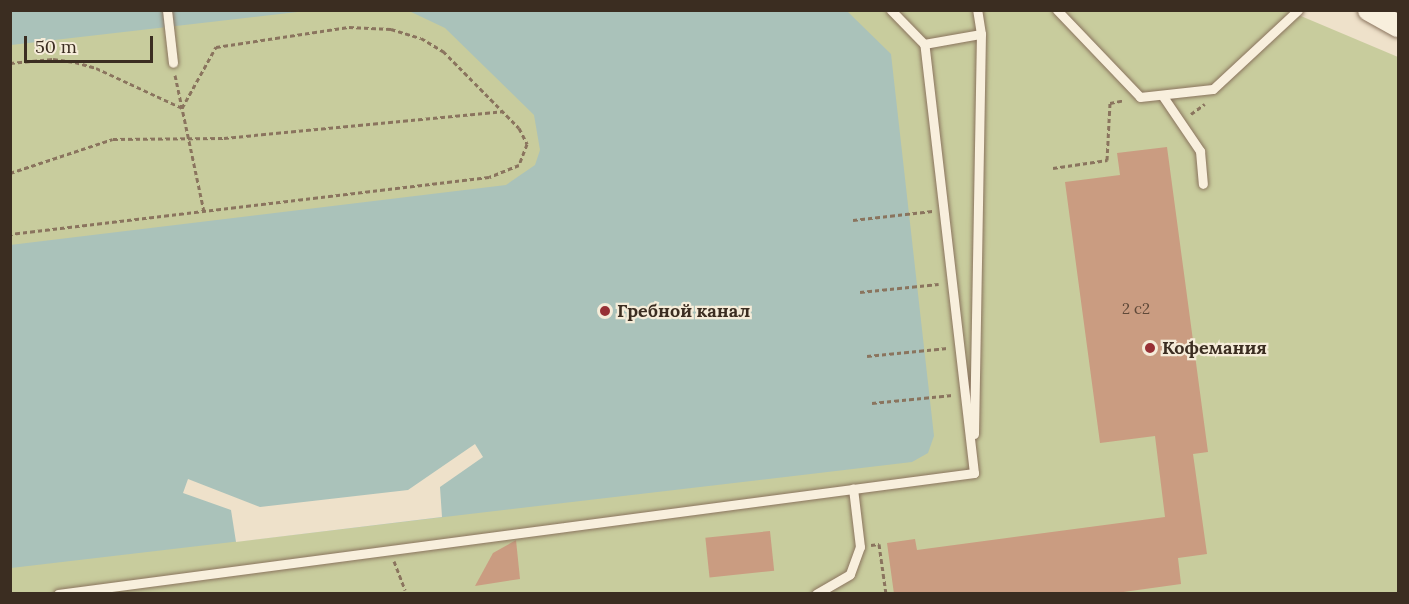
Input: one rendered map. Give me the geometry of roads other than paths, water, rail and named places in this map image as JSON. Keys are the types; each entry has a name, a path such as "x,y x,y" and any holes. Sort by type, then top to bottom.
{"street":[{"path":"1369,10 1398,26"}],"lane":[{"path":"167,10 173,63"},
{"path":"891,10 924,44 974,473"},
{"path":"974,473 981,34 977,10"},
{"path":"1057,10 1140,98 1213,89 1298,10"},
{"path":"924,44 981,34"},
{"path":"1162,95 1200,151 1203,184"},
{"path":"58,594 390,548 974,473"},
{"path":"816,594 850,574 860,547 853,488"}],"water":[{"path":"11,10 306,11 11,45"},
{"name":"Гребной канал","path":"409,11 847,11 891,54 934,436 928,453 912,462 11,568 10,245 506,185 535,165 540,150 534,115 445,28"}],"place":[{"name":"Гребной канал","path":"605,311"},
{"name":"Кофемания","path":"1150,348"}]}
